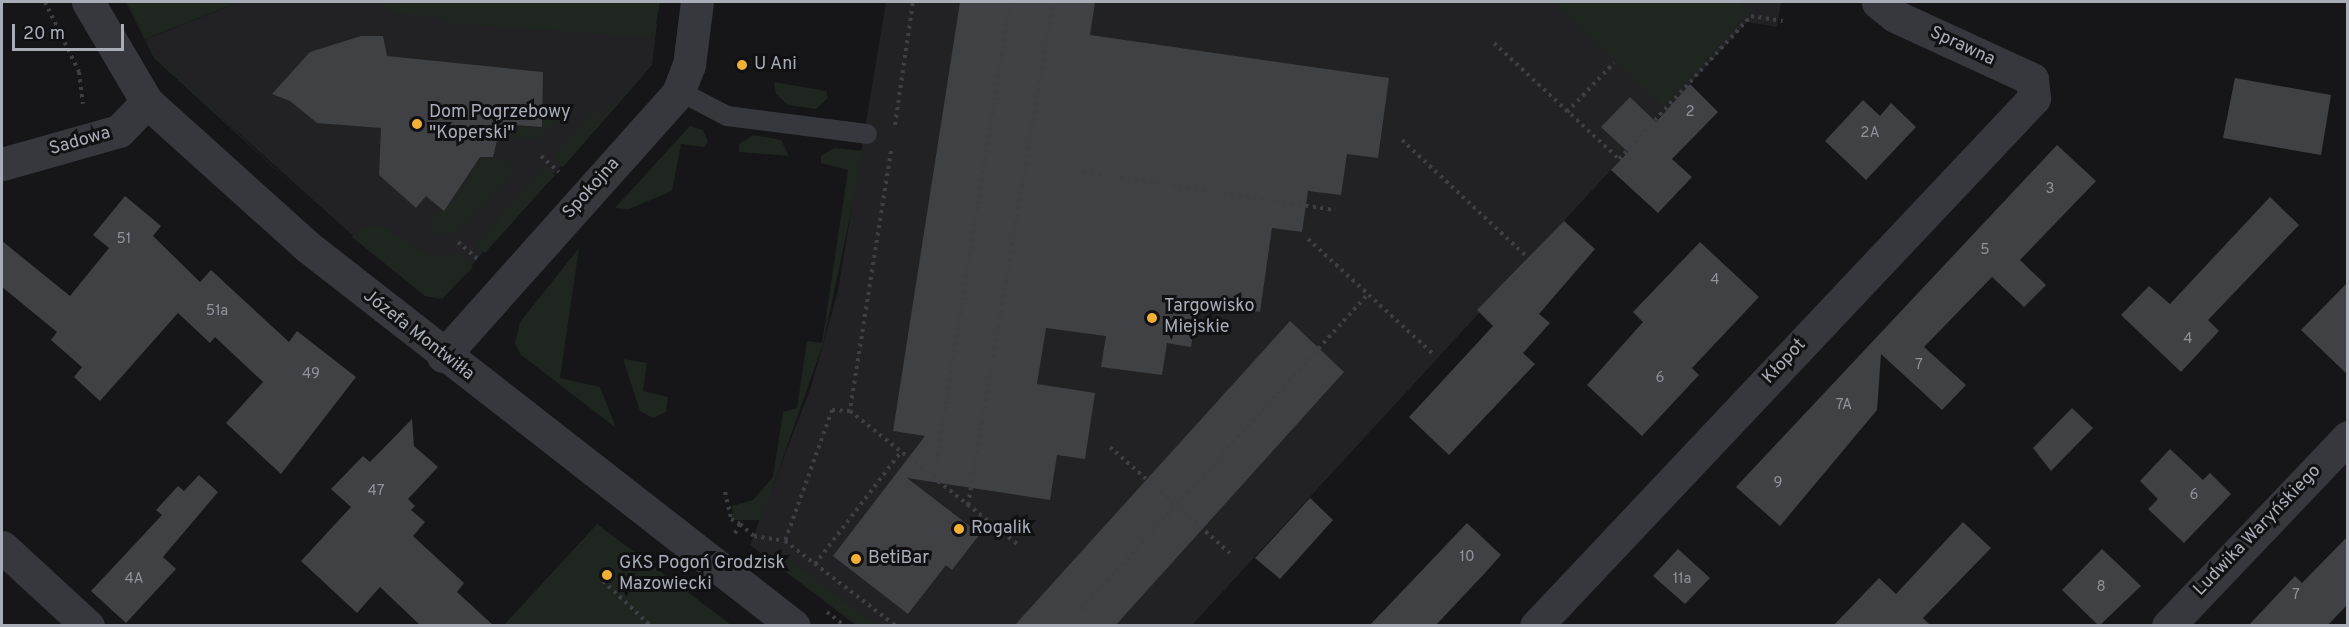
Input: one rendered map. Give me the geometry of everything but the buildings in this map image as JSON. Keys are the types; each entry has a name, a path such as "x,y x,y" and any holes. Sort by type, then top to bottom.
{"street":[{"name":"Józefa Montwiłła","path":"88,2 147,102 308,247 443,356 806,615"},
{"name":"Spokojna","path":"443,356 679,91 689,65 697,2"},
{"name":"Sprawna","path":"1878,2 1895,16 2032,79 2034,98"},
{"name":"Kłopot","path":"1536,626 2034,98"},
{"name":"Sadowa","path":"2,164 119,131 147,102"},
{"name":"Ludwika Waryńskiego","path":"2168,626 2348,437"},
{"path":"2,547 88,626"}],"lane":[{"path":"679,91 728,116 867,134"}],"path":[{"path":"45,2 84,89 79,111"},
{"path":"894,130 913,2"},
{"path":"934,478 1010,2"},
{"path":"968,505 1053,2"},
{"path":"1494,43 1619,159 1751,16 1783,21"},
{"path":"1568,112 1614,63"},
{"path":"1402,140 1525,255"},
{"path":"850,411 892,141"},
{"path":"542,156 564,176"},
{"path":"556,185 571,167"},
{"path":"1083,172 1335,210"},
{"path":"1308,238 1433,354"},
{"path":"458,242 485,264 478,272"},
{"path":"1066,626 1174,504 1368,294"},
{"path":"785,541 832,410 850,411 1017,544"},
{"path":"1110,447 1230,553"},
{"path":"815,564 901,452"},
{"path":"725,492 731,519 754,536 785,541 896,626"},
{"path":"732,538 740,524"},
{"path":"723,531 742,546"},
{"path":"603,581 651,626"},
{"path":"806,615 845,626"}],"shaded area":[{"path":"126,2 239,2 145,39 157,57 309,200 154,58"},
{"path":"239,2 382,2 657,24 652,65 469,268 359,241 155,58 146,39"},
{"path":"374,2 660,2 654,37 646,37 448,23 443,17 397,14"},
{"name":"Targowisko Miejskie","path":"886,2 1781,2 1777,27 1747,22 1192,625 856,625 750,545 811,387 838,291"},
{"path":"1554,2 1742,2 1740,9 1749,11 1664,107"},
{"path":"648,70 563,167 553,157 596,109 604,115"},
{"path":"774,82 826,91 828,98 816,109 788,105 776,94"},
{"path":"543,119 559,120 534,139 499,135 501,125 543,128"},
{"path":"690,126 703,130 708,142 704,147 681,144 672,191 629,209 615,208"},
{"path":"753,135 781,140 789,156 739,152 739,144"},
{"path":"834,148 864,151 823,344 761,520 733,520 732,506 753,500 773,477 783,412 797,408 807,341 822,343 848,170 821,163 821,156"},
{"path":"481,158 508,160 514,171 458,232 436,234 430,226 432,217 456,199"},
{"path":"545,167 555,175 485,253 475,244"},
{"path":"381,225 420,251 441,257 458,254 473,267 442,299 425,296 352,237 366,226"},
{"path":"579,248 560,378 600,387 616,428 520,354 515,343 520,322"},
{"path":"623,359 647,363 643,391 668,397 666,412 653,418 640,411"},
{"name":"GKS Pogoń Grodzisk Mazowiecki","path":"597,524 722,618 731,625 504,625"},
{"path":"784,556 875,625 856,625 768,558"}],"place":[{"name":"U Ani","path":"742,65"},
{"name":"Dom Pogrzebowy \"Koperski\"","path":"417,124"},
{"name":"Targowisko Miejskie","path":"1152,318"},
{"name":"Rogalik","path":"959,529"},
{"name":"BetiBar","path":"856,559"},
{"name":"GKS Pogoń Grodzisk Mazowiecki","path":"607,575"}]}
